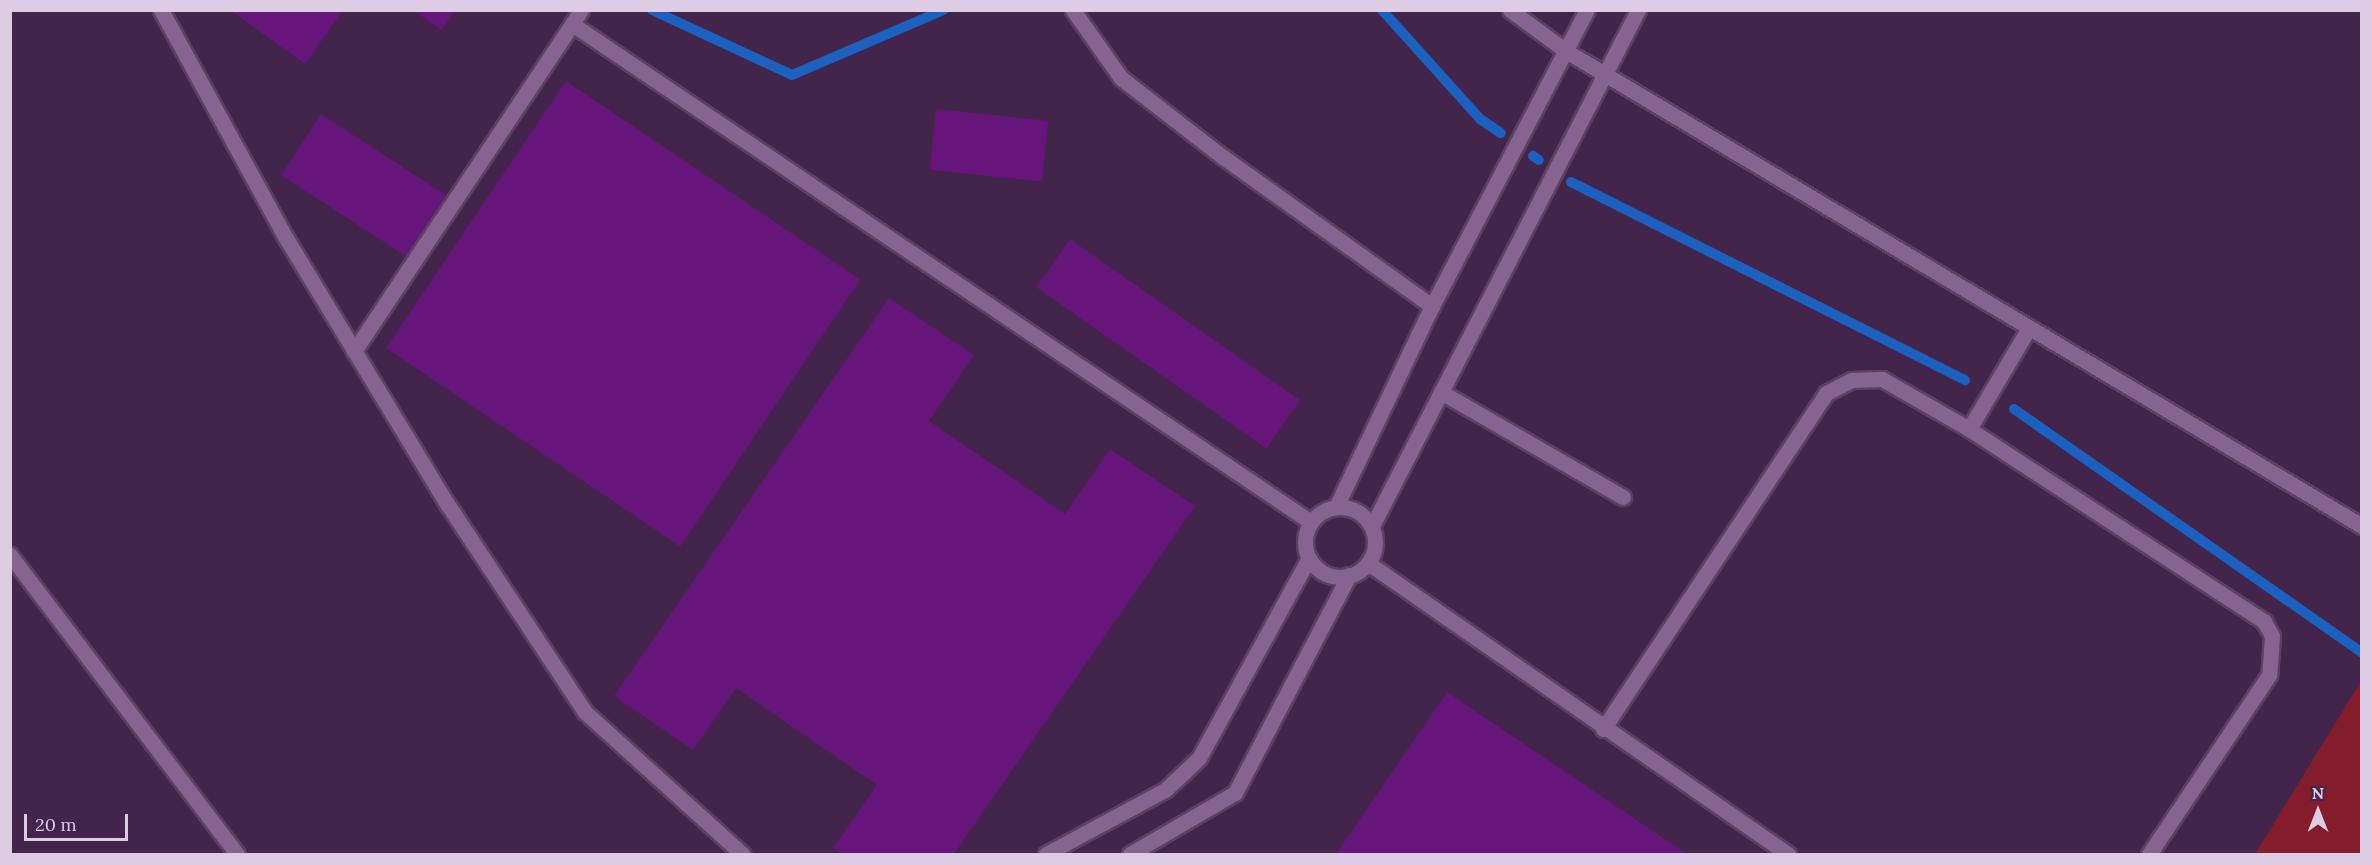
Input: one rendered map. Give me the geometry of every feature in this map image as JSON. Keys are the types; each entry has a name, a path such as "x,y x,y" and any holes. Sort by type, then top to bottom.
{"street":[{"path":"161,10 280,228 354,351 448,505 585,712 742,855"},
{"path":"354,351 581,10"},
{"path":"1073,10 1121,78 1223,157 1432,306"},
{"path":"1510,10 1566,51 1605,75 2361,526"},
{"path":"1046,855 1165,790 1199,758 1309,558 1306,533 1311,522 1336,507 1432,306 1587,10"},
{"path":"1372,526 1638,10"},
{"path":"572,24 1311,522"},
{"path":"1969,429 2029,328"},
{"path":"1603,729 1826,393 1851,380 1882,379 1969,429 2245,605 2264,621 2272,636 2269,675 2149,855"},
{"path":"1441,392 1623,497"},
{"path":"1130,855 1235,793 1349,575 1368,563 1375,539 1372,526 1363,515 1336,507"},
{"path":"10,555 237,855"},
{"path":"1309,558 1326,574 1349,575"},
{"path":"1368,563 1603,729 1788,855"}],"shaded area":[{"path":"2361,681 2361,854 2255,854"}],"building":[{"path":"230,10 343,10 305,64"},
{"path":"412,10 455,10 442,30"},
{"path":"566,81 860,280 680,546 386,348"},
{"path":"936,109 1048,121 1042,181 930,170"},
{"path":"321,114 452,199 412,260 281,175"},
{"path":"1070,239 1300,400 1266,449 1036,287"},
{"path":"889,298 974,355 929,421 1065,514 1110,449 1195,506 954,854 842,854 833,848 877,785 736,688 693,750 614,696"},
{"path":"1447,692 1687,854 1336,854"}],"waterway":[{"path":"652,10 792,75 944,10"},
{"path":"1382,10 1480,119 1501,133"},
{"path":"1533,156 1539,160"},
{"path":"1571,182 1965,380"},
{"path":"2014,409 2362,653"}]}
